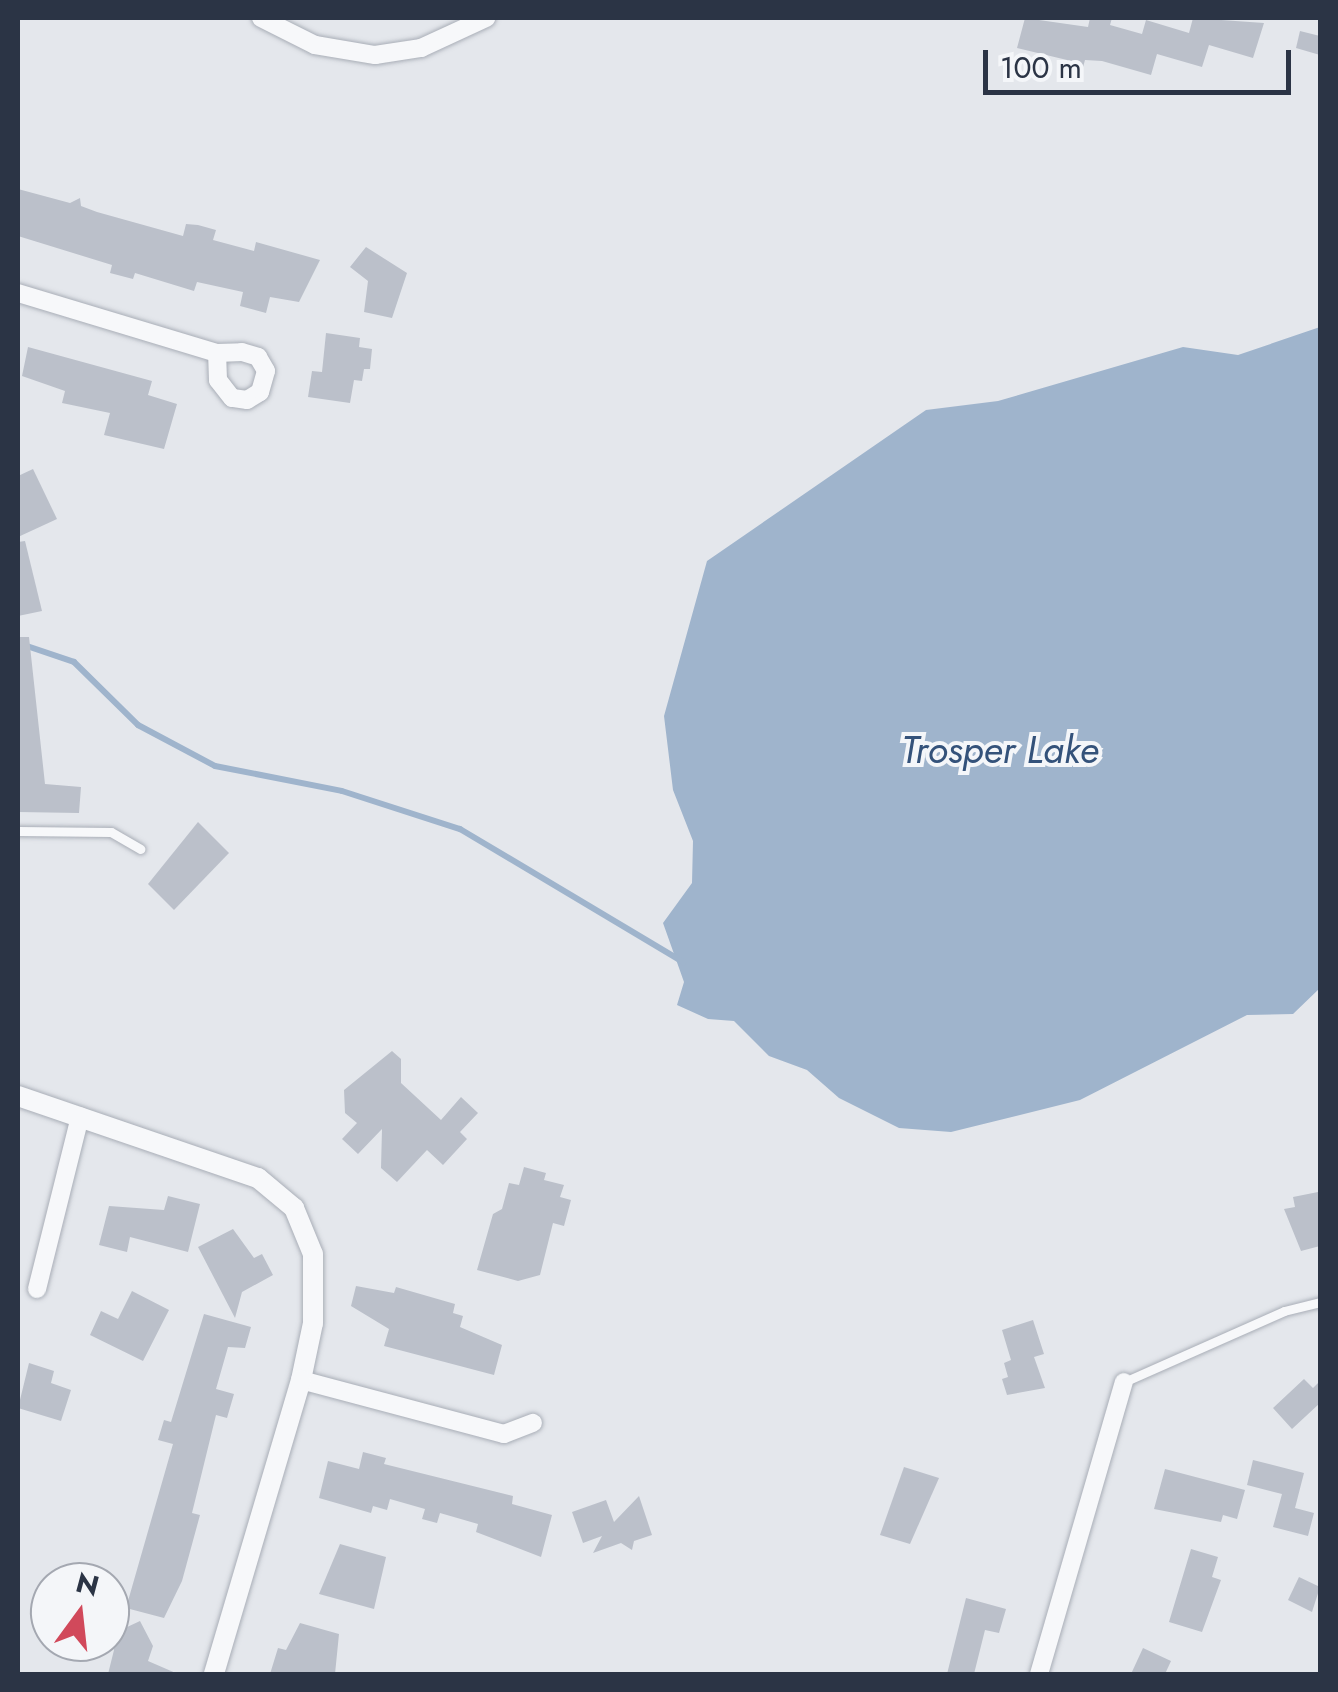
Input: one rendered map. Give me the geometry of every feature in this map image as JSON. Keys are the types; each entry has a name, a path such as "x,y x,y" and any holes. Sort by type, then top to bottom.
{"street":[{"path":"261,18 315,45 375,54 422,48 486,18"},
{"path":"18,293 217,353"},
{"path":"18,1096 258,1178 294,1208 314,1254 313,1323 300,1380 214,1674"},
{"path":"37,1290 80,1116"},
{"path":"300,1380 504,1434 532,1422"},
{"path":"1038,1674 1124,1382"}],"lane":[{"path":"18,831 111,832 140,849"},
{"path":"1124,1382 1284,1311 1320,1302"}],"water":[{"name":"Trosper Lake","path":"1320,327 1320,988 1293,1014 1247,1015 1080,1100 951,1132 899,1128 839,1098 807,1070 769,1056 734,1021 708,1019 677,1005 684,982 663,923 692,883 693,841 673,790 664,716 707,561 926,410 998,401 1183,347 1238,355"}],"building":[{"path":"1025,18 1088,27 1090,18 1112,18 1110,25 1142,34 1146,20 1189,33 1193,18 1264,23 1253,58 1209,45 1202,67 1157,54 1151,75 1085,60 1082,71 1065,67 1067,60 1017,48"},
{"path":"1300,31 1320,36 1320,55 1296,48"},
{"path":"18,189 70,203 80,198 81,206 97,212 183,236 186,224 198,225 216,230 213,240 254,251 256,242 320,260 299,302 270,297 266,313 240,306 243,292 197,282 194,291 135,273 133,279 110,273 112,265 18,236"},
{"path":"366,247 407,273 392,318 364,312 368,281 350,267"},
{"path":"326,333 360,338 359,347 372,349 370,369 364,369 362,381 354,380 350,403 308,397 312,371 322,372"},
{"path":"28,347 152,381 148,395 177,404 164,449 104,435 110,413 62,403 65,391 22,376"},
{"path":"33,469 57,519 18,537 18,476"},
{"path":"25,541 42,611 18,616 18,542"},
{"path":"18,637 29,637 45,784 81,787 79,813 18,812"},
{"path":"198,822 229,853 174,910 148,884"},
{"path":"392,1051 401,1059 401,1083 441,1120 461,1097 478,1113 460,1132 467,1139 443,1165 427,1150 397,1182 381,1168 382,1129 358,1154 342,1139 357,1123 345,1113 344,1090"},
{"path":"524,1167 546,1173 544,1180 564,1185 560,1197 571,1200 564,1226 553,1223 540,1275 518,1281 477,1270 493,1214 502,1209 509,1183 519,1185"},
{"path":"1318,1192 1320,1246 1301,1251 1284,1209 1295,1207 1293,1197"},
{"path":"168,1196 200,1204 188,1252 130,1237 127,1252 99,1245 109,1206 164,1210"},
{"path":"233,1229 254,1258 262,1254 273,1275 242,1292 235,1318 198,1247"},
{"path":"356,1286 394,1293 396,1287 455,1304 453,1313 463,1316 460,1327 502,1345 494,1375 384,1346 389,1329 351,1306"},
{"path":"132,1291 169,1310 143,1361 90,1335 101,1311 118,1319"},
{"path":"204,1314 251,1327 245,1348 228,1347 216,1389 234,1394 227,1418 216,1415 192,1513 200,1515 182,1581 164,1618 130,1609 130,1594 173,1444 158,1440 164,1420 171,1422"},
{"path":"1033,1320 1044,1354 1034,1357 1045,1388 1007,1395 1002,1379 1008,1377 1004,1363 1011,1360 1002,1330"},
{"path":"29,1363 54,1371 51,1383 71,1390 61,1421 18,1408"},
{"path":"1304,1379 1313,1388 1320,1381 1320,1403 1292,1429 1273,1408"},
{"path":"363,1452 386,1458 384,1464 513,1496 512,1504 552,1515 541,1557 476,1532 478,1524 440,1513 437,1523 422,1519 425,1509 390,1499 387,1510 373,1506 371,1513 319,1498 328,1461 359,1469"},
{"path":"1253,1460 1304,1473 1295,1508 1314,1513 1308,1536 1273,1527 1282,1494 1247,1485"},
{"path":"904,1467 939,1478 910,1544 880,1535"},
{"path":"1165,1469 1245,1490 1237,1519 1223,1515 1221,1522 1154,1509"},
{"path":"639,1496 652,1535 634,1541 632,1550 621,1543 593,1553 602,1536 583,1543 572,1512 606,1500 614,1522"},
{"path":"340,1544 386,1557 374,1609 319,1594"},
{"path":"1191,1549 1218,1557 1212,1577 1221,1580 1202,1632 1169,1622"},
{"path":"1299,1577 1320,1587 1312,1612 1288,1600"},
{"path":"966,1598 1006,1609 999,1633 985,1630 974,1674 947,1674"},
{"path":"140,1621 153,1646 148,1661 178,1674 108,1674 111,1662 130,1662 130,1626"},
{"path":"300,1623 339,1634 335,1674 270,1674 278,1648 286,1650"},
{"path":"1143,1648 1171,1661 1165,1674 1131,1674"}],"waterway":[{"path":"18,643 74,662 138,725 215,766 342,791 460,829 683,962"}]}
